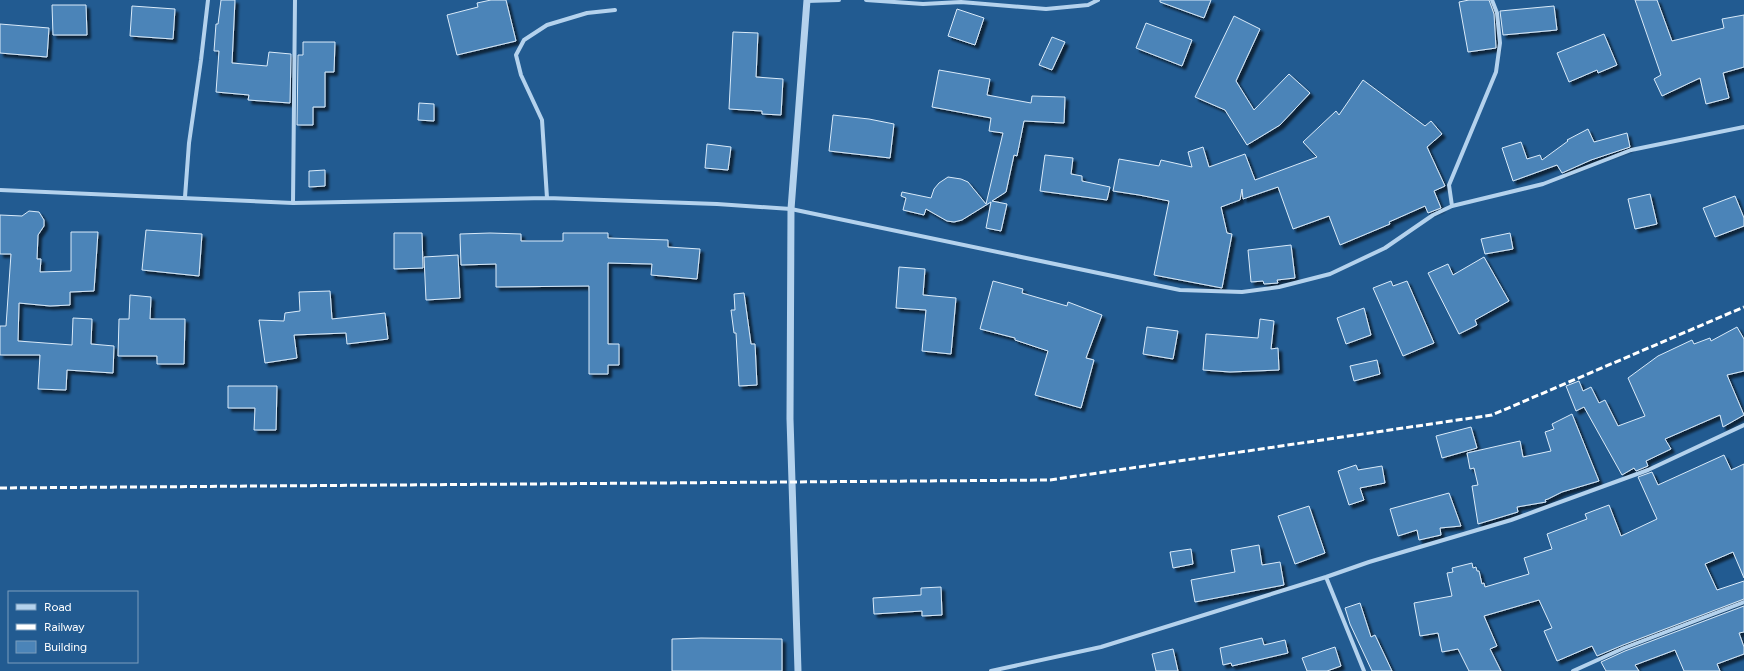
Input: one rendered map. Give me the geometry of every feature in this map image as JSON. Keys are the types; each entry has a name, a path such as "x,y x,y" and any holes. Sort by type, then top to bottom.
{"street":[{"path":"185,197 189,143 208,0"},
{"path":"293,203 295,0"},
{"path":"798,671 790,419 792,209 807,1 839,0"},
{"path":"866,0 923,4 961,2 1046,9 1088,5 1098,0"},
{"path":"1452,206 1449,185 1496,72 1500,43 1497,13 1492,0"},
{"path":"547,198 542,120 521,75 516,55 524,40 547,25 587,13 615,10"},
{"path":"0,190 185,197 293,203 547,198 717,204 792,209 1180,290 1242,292 1279,288 1330,274 1385,248 1434,215 1452,206 1543,184 1631,150 1744,127"},
{"path":"991,671 1101,647 1326,577 1369,562 1511,520 1641,472 1744,425"},
{"path":"1326,577 1364,671"},
{"path":"1573,671 1624,648 1744,602"}],"building":[{"path":"221,0 235,0 232,63 267,66 269,52 291,54 290,103 248,100 249,95 216,92 219,51 214,51 216,24 218,24"},
{"path":"491,0 506,0 516,41 457,55 447,15 478,7 477,3"},
{"path":"1160,0 1211,0 1204,18 1160,2"},
{"path":"1469,0 1489,0 1494,14 1496,48 1468,52 1459,2"},
{"path":"1635,0 1657,0 1672,41 1724,28 1722,19 1744,15 1744,67 1723,73 1729,98 1706,104 1700,78 1662,96 1654,79 1661,75"},
{"path":"52,5 86,5 87,35 53,35"},
{"path":"132,6 175,9 173,39 130,36"},
{"path":"1554,6 1557,30 1503,35 1500,11"},
{"path":"957,9 984,18 975,45 948,36"},
{"path":"1234,16 1260,29 1236,81 1254,110 1289,74 1310,93 1280,125 1247,145 1225,110 1195,97"},
{"path":"1146,23 1192,40 1182,66 1136,48"},
{"path":"0,24 49,28 47,57 0,53"},
{"path":"733,32 758,33 756,77 783,79 781,115 762,114 762,111 729,109"},
{"path":"1604,34 1617,65 1598,73 1597,70 1569,82 1557,53"},
{"path":"1052,37 1065,42 1052,70 1039,65"},
{"path":"303,42 335,42 334,72 325,72 325,107 313,107 313,125 297,125 298,55 303,55"},
{"path":"939,70 990,79 987,95 1031,103 1032,96 1065,97 1064,123 1024,121 1017,156 1014,155 1006,192 992,201 1007,204 1001,231 986,228 991,202 962,220 954,222 947,221 926,209 924,215 903,210 906,198 901,196 902,192 931,198 934,189 939,183 948,177 961,179 968,182 986,204 1003,133 989,131 991,118 932,107"},
{"path":"1363,80 1425,126 1431,121 1442,134 1427,147 1445,186 1434,191 1441,208 1428,213 1425,206 1389,222 1390,224 1340,245 1329,216 1293,229 1278,187 1243,199 1242,189 1240,200 1221,207 1227,233 1232,234 1222,288 1154,275 1169,201 1113,191 1119,159 1159,166 1161,160 1192,167 1188,152 1203,147 1209,167 1245,154 1255,180 1317,157 1303,142 1336,111 1339,115"},
{"path":"419,103 434,104 434,121 418,120"},
{"path":"833,115 869,119 894,124 890,158 829,151"},
{"path":"1588,129 1594,142 1627,133 1630,147 1591,160 1562,173 1557,165 1513,181 1502,148 1521,142 1527,159 1540,155 1542,160 1568,141 1567,140"},
{"path":"707,144 731,147 728,170 705,168"},
{"path":"1045,155 1073,158 1071,174 1082,176 1082,181 1110,187 1107,200 1040,191"},
{"path":"325,170 325,186 309,187 309,171"},
{"path":"1650,194 1657,224 1635,229 1628,199"},
{"path":"1735,196 1744,218 1744,226 1715,237 1703,208"},
{"path":"29,211 39,212 44,220 44,226 38,235 37,259 41,259 40,272 71,271 71,232 98,232 94,291 70,292 70,305 50,306 19,303 18,341 72,345 73,318 92,319 91,344 114,346 113,373 67,370 66,390 38,389 40,355 0,355 0,326 6,326 11,254 0,254 0,215 22,216"},
{"path":"146,230 202,234 199,276 142,270"},
{"path":"394,233 422,233 423,268 394,269"},
{"path":"563,233 608,233 608,238 668,240 668,247 700,249 697,279 651,275 652,264 608,263 608,344 619,344 619,365 608,365 608,374 589,374 589,286 496,287 496,264 461,265 460,234 521,234 521,241 563,241"},
{"path":"1510,233 1513,249 1485,254 1481,239"},
{"path":"1291,245 1295,278 1277,280 1278,283 1264,284 1263,281 1251,282 1248,250"},
{"path":"458,255 460,298 426,300 424,257"},
{"path":"1484,257 1509,301 1475,320 1477,325 1459,334 1428,273 1448,264 1453,275"},
{"path":"899,267 925,269 923,295 956,298 951,354 922,351 926,310 896,308"},
{"path":"993,281 1023,289 1022,293 1067,306 1068,302 1102,315 1086,358 1094,360 1081,408 1035,395 1048,351 1015,340 1015,338 980,329"},
{"path":"1391,281 1393,286 1407,281 1434,343 1403,356 1373,288"},
{"path":"330,291 332,319 385,313 388,339 347,344 346,333 294,335 297,358 265,363 259,320 284,321 285,313 300,311 299,292"},
{"path":"744,293 751,344 755,344 757,385 739,386 736,333 734,333 731,310 735,310 734,294"},
{"path":"130,295 151,297 150,319 185,319 184,364 157,364 157,356 118,356 119,319 129,319"},
{"path":"1364,308 1371,335 1346,344 1337,318"},
{"path":"1260,319 1274,321 1271,349 1278,348 1279,370 1230,372 1203,370 1206,334 1258,338"},
{"path":"1147,327 1178,331 1173,359 1143,354"},
{"path":"1737,327 1744,339 1744,371 1727,375 1744,415 1723,427 1720,415 1665,439 1671,449 1646,461 1648,466 1636,471 1634,468 1622,475 1584,407 1576,411 1566,386 1579,381 1583,391 1591,387 1599,403 1605,400 1618,426 1645,416 1628,378 1658,356 1692,340 1694,344 1710,338 1711,341"},
{"path":"1377,360 1380,374 1354,381 1350,366"},
{"path":"228,386 277,386 276,430 254,430 255,408 228,408"},
{"path":"1572,414 1599,481 1562,492 1545,500 1546,502 1517,507 1518,512 1478,524 1472,486 1478,485 1474,468 1470,469 1467,453 1520,441 1523,457 1551,451 1545,432 1554,429 1552,424"},
{"path":"1471,427 1477,448 1442,458 1436,436"},
{"path":"1724,455 1731,470 1744,464 1744,578 1733,552 1705,564 1717,590 1744,581 1744,599 1597,656 1592,646 1557,661 1544,631 1552,628 1539,600 1484,616 1497,646 1490,649 1501,671 1469,671 1458,649 1442,652 1438,633 1420,636 1414,603 1452,596 1447,573 1453,572 1452,568 1472,563 1473,568 1476,567 1477,571 1479,571 1482,584 1484,583 1485,587 1529,574 1524,558 1552,549 1547,534 1587,519 1585,514 1609,505 1621,536 1657,519 1638,477 1652,472 1658,485"},
{"path":"1356,465 1358,470 1382,466 1385,483 1360,488 1364,500 1349,505 1338,471"},
{"path":"1449,493 1461,526 1440,528 1441,535 1419,540 1417,530 1398,536 1390,509"},
{"path":"1309,506 1325,553 1295,564 1278,516"},
{"path":"1259,545 1262,565 1280,562 1284,585 1195,602 1191,580 1235,572 1231,550"},
{"path":"1191,549 1193,564 1173,568 1170,552"},
{"path":"941,587 942,615 922,616 922,611 874,614 873,598 921,595 921,588"},
{"path":"1360,603 1371,637 1375,635 1392,671 1372,671 1350,624 1345,608"},
{"path":"1744,606 1744,632 1739,633 1744,647 1744,654 1717,664 1720,671 1684,671 1675,650 1635,665 1639,671 1606,671 1601,662 1625,651"},
{"path":"1262,638 1264,645 1285,640 1288,653 1232,666 1231,663 1223,665 1220,648"},
{"path":"672,639 782,639 782,671 672,671"},
{"path":"1335,647 1341,666 1327,671 1307,671 1302,658"},
{"path":"1173,649 1178,671 1156,671 1152,654"}],"railway":[{"path":"0,488 1050,480 1492,415 1744,307"}]}
